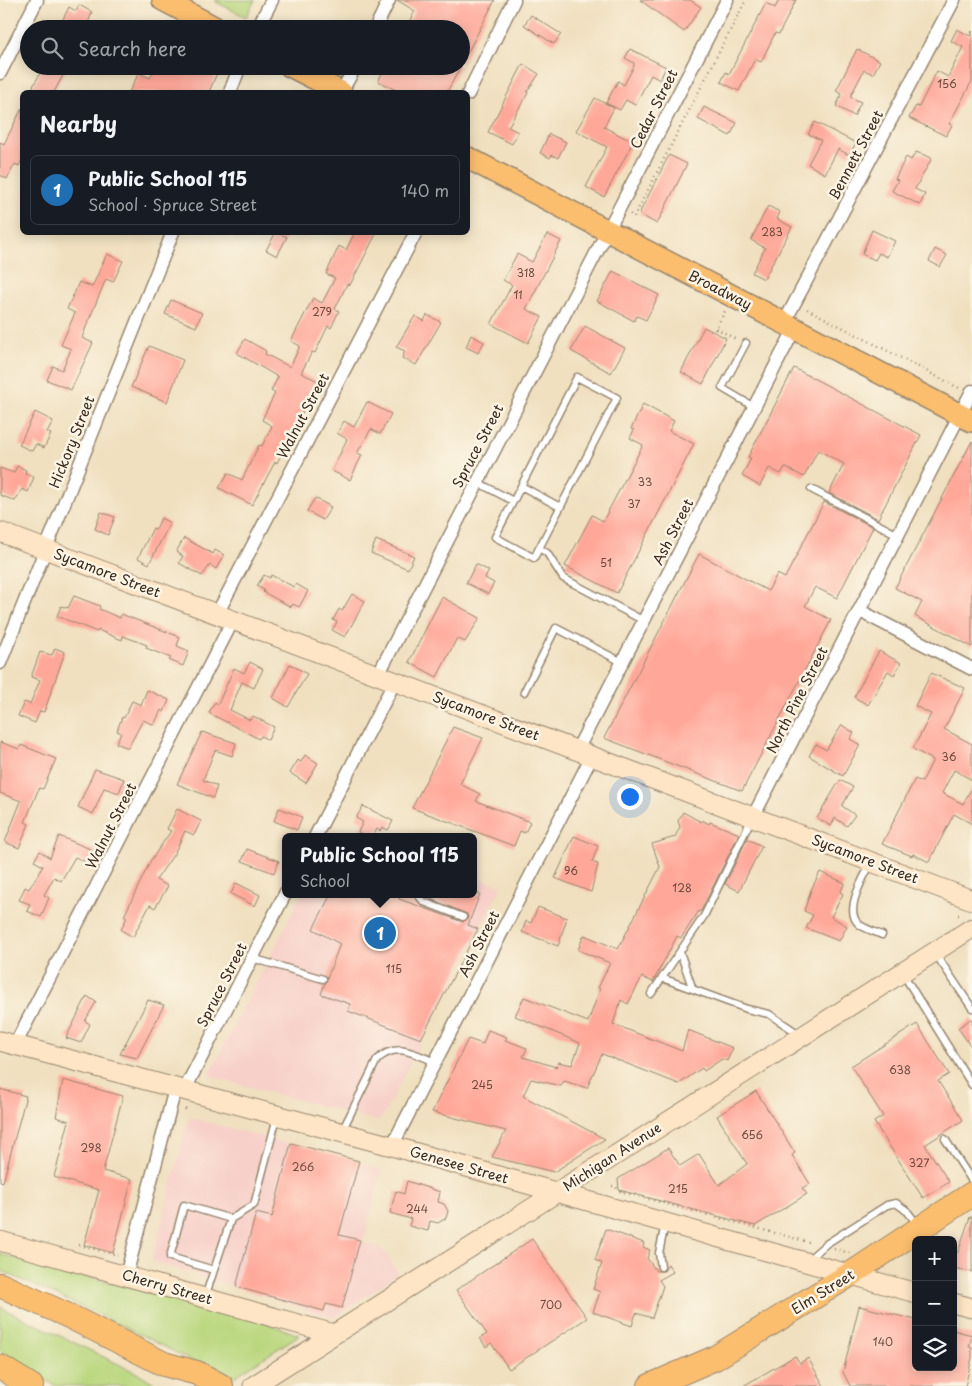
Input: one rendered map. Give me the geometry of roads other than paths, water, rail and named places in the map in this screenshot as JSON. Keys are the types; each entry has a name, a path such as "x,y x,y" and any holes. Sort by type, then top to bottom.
{"highway":[{"name":"Elm Street","path":"715,1358 851,1264 920,1228 972,1194"},
{"path":"0,1285 69,1316 164,1364 196,1373 221,1386"},
{"path":"650,1386 715,1358"},
{"path":"164,1364 188,1386"},
{"path":"0,1367 31,1386"}],"main road":[{"path":"162,0 201,20"},
{"path":"308,75 337,90"},
{"name":"Broadway","path":"470,159 607,232 966,417"},
{"name":"Elm Street","path":"672,1386 715,1358"}],"street":[{"path":"28,20 38,0"},
{"path":"262,20 272,0"},
{"path":"379,20 389,0"},
{"path":"470,90 514,0"},
{"name":"Cedar Street","path":"607,232 727,0"},
{"name":"Bennett Street","path":"789,326 954,0"},
{"path":"0,73 20,35"},
{"path":"231,90 237,75"},
{"path":"342,90 351,75"},
{"name":"Spruce Street","path":"317,833 476,482 607,232"},
{"name":"Hickory Street","path":"0,663 172,235"},
{"name":"Walnut Street","path":"8,1043 225,617 415,235"},
{"name":"Ash Street","path":"392,1146 436,1062 584,753 622,662 754,407 789,326"},
{"name":"North Pine Street","path":"753,817 898,536 966,417 972,391"},
{"name":"Sycamore Street","path":"0,532 972,900"},
{"path":"860,611 972,669"},
{"name":"Spruce Street","path":"126,1276 181,1096 283,898"},
{"name":"Michigan Avenue","path":"253,1386 935,952 963,919"},
{"name":"Genesee Street","path":"8,1043 181,1096 278,1116 341,1132 806,1262 851,1264 912,1291"},
{"name":"Cherry Street","path":"0,1241 334,1334"},
{"path":"957,1304 972,1308"}],"lane":[{"path":"746,344 722,388 754,407"},
{"path":"577,377 617,398 534,558 495,537 513,501 577,377"},
{"path":"476,482 513,501"},
{"path":"521,486 560,507"},
{"path":"811,490 898,536"},
{"path":"539,548 547,553 563,578 644,620"},
{"path":"524,692 556,628 622,662"},
{"name":"North Pine Street","path":"651,994 704,916 753,817"},
{"path":"871,862 854,901 853,913 858,924 882,935"},
{"path":"420,898 424,902 463,917"},
{"path":"680,952 692,987"},
{"path":"935,952 972,1008"},
{"path":"252,958 323,979"},
{"path":"902,973 972,1085"},
{"path":"662,978 692,987 748,1010 769,1014 802,1036"},
{"path":"341,1132 377,1060 385,1052 396,1048 436,1062"},
{"path":"205,1298 231,1219 254,1205 278,1116"},
{"path":"945,1139 972,1181"},
{"path":"806,1262 824,1246 887,1204 896,1203 907,1211 920,1228"},
{"path":"214,1270 170,1257 184,1204 231,1219"},
{"path":"661,1267 659,1253 665,1222"}],"place":[{"name":"Public School 115","path":"380,933"}]}
